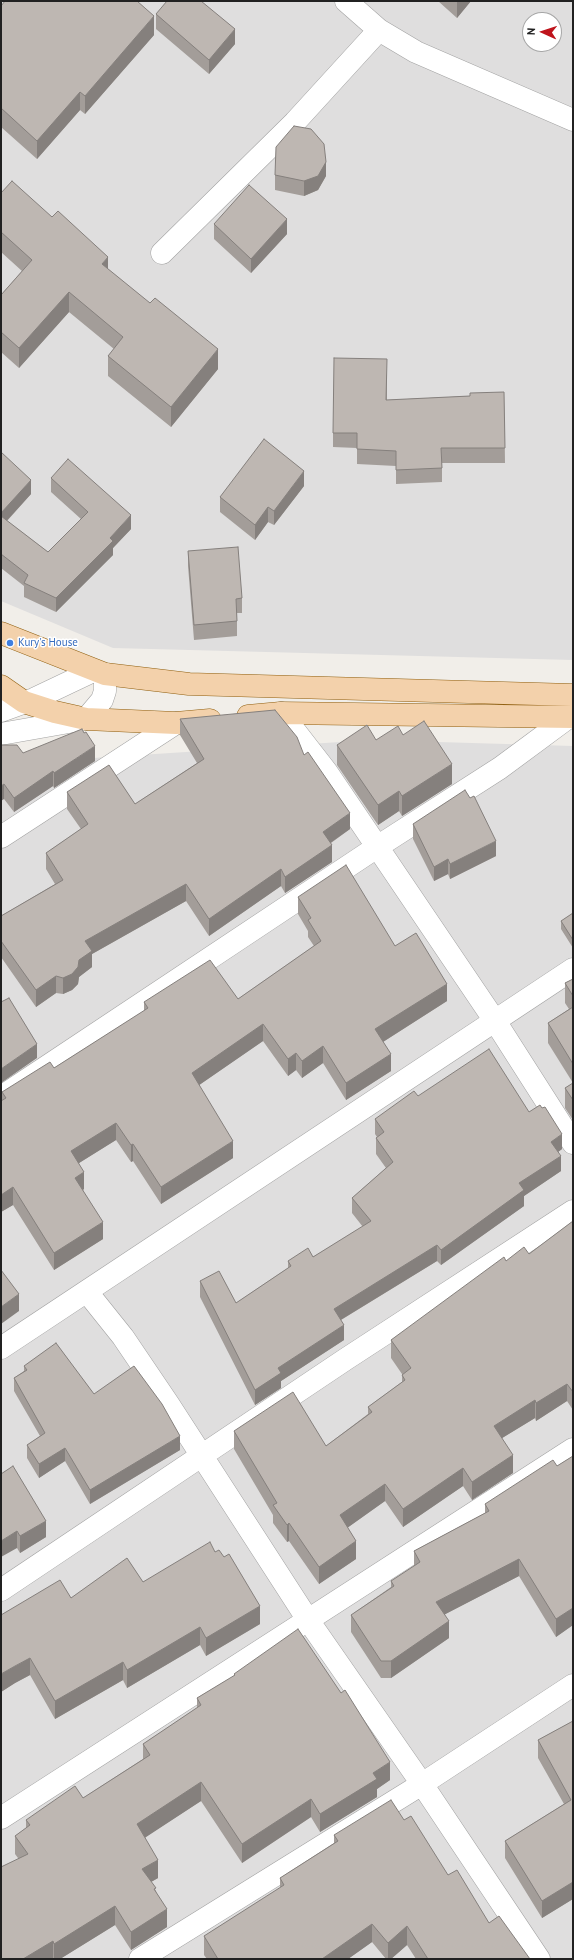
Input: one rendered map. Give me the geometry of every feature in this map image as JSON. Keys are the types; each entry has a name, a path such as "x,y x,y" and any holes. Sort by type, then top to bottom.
{"main road":[{"path":"1,633 99,672 189,684 573,695"},
{"path":"1,686 24,702 55,712 86,719 176,723 281,713 571,717"}],"street":[{"path":"346,1 379,30 416,52 573,120"},
{"path":"162,253 295,122 379,30"},
{"path":"1,711 99,672 105,691 102,700 86,719 1,734"},
{"path":"281,713 326,771 495,1022 573,1143"},
{"path":"1,1097 377,847 500,768 571,717"},
{"path":"1,837 176,723"},
{"path":"1,1348 573,969"},
{"path":"1,1590 346,1359 573,1211"},
{"path":"87,1292 123,1337 202,1455 308,1620 422,1784 539,1959"},
{"path":"1,1818 573,1449"},
{"path":"140,1959 422,1784 573,1685"}],"shaded area":[{"path":"1,1 573,1 573,660 113,648 1,601"},
{"path":"371,740 573,746 573,1959 1,1959 1,764"}],"building":[{"path":"5,1 137,1 154,16 85,96 80,92 37,141 1,108 1,6"},
{"path":"167,1 201,1 235,29 209,60 156,14"},
{"path":"294,126 311,129 324,144 326,162 318,176 304,181 275,175 276,147"},
{"path":"12,181 52,217 58,211 108,257 102,264 150,303 155,298 218,349 171,407 108,356 123,337 69,292 19,348 1,332 1,295 32,260 1,232 1,193"},
{"path":"249,185 287,219 251,259 214,224"},
{"path":"334,358 387,359 386,400 470,396 470,393 504,392 505,448 441,448 442,468 396,470 396,451 357,449 357,433 333,433"},
{"path":"264,439 304,471 274,511 268,507 255,525 220,497"},
{"path":"1,452 31,480 1,513"},
{"path":"68,459 131,515 110,538 113,541 56,598 24,583 28,575 1,554 1,516 48,552 88,512 51,478"},
{"path":"238,547 242,598 236,599 237,621 194,625 188,551"},
{"path":"275,710 297,737 304,755 308,752 350,813 323,832 332,845 285,877 281,869 209,919 186,884 85,941 92,951 79,960 78,967 72,974 63,978 56,976 36,990 1,941 1,916 63,880 46,853 88,824 67,792 109,765 135,804 204,759 180,719"},
{"path":"424,721 452,764 402,796 399,791 378,805 337,745 367,725 376,740 398,726 403,735"},
{"path":"82,729 84,733 86,732 95,746 54,773 53,771 14,798 4,784 1,786 1,745 17,745 23,753"},
{"path":"465,790 470,798 474,796 496,841 450,864 448,859 434,867 413,824"},
{"path":"346,865 395,946 416,933 447,984 375,1029 391,1054 346,1083 323,1046 302,1061 296,1053 288,1059 263,1024 192,1073 233,1141 161,1187 133,1144 131,1145 116,1123 71,1151 84,1172 75,1178 103,1222 54,1253 13,1187 1,1195 1,1101 6,1098 2,1092 50,1062 54,1068 148,1008 144,1002 210,960 238,999 321,941 308,920 311,918 298,897"},
{"path":"573,913 573,940 561,921"},
{"path":"573,979 573,996 565,983"},
{"path":"9,998 37,1044 1,1069 1,1002"},
{"path":"573,1007 573,1064 548,1023"},
{"path":"489,1049 529,1112 540,1105 542,1108 545,1107 562,1134 551,1142 561,1156 519,1183 524,1190 441,1250 437,1245 334,1309 344,1325 278,1368 281,1373 255,1390 200,1281 219,1271 236,1303 291,1266 288,1261 308,1248 313,1257 371,1221 352,1198 393,1162 376,1138 384,1132 375,1119 414,1091 418,1096"},
{"path":"573,1083 573,1100 565,1088"},
{"path":"573,1221 573,1392 567,1384 536,1403 535,1400 494,1426 513,1455 472,1482 463,1468 403,1509 385,1484 340,1515 356,1541 319,1567 289,1523 287,1525 273,1505 277,1503 234,1431 293,1392 326,1446 372,1412 368,1407 405,1380 402,1375 411,1368 391,1340 504,1257 506,1261 524,1247 529,1254"},
{"path":"1,1270 19,1294 1,1307"},
{"path":"56,1343 94,1394 134,1366 162,1404 180,1436 90,1490 65,1448 39,1464 27,1445 45,1433 14,1378 27,1370 24,1366"},
{"path":"573,1456 573,1608 556,1619 519,1559 436,1602 449,1621 391,1661 381,1661 351,1615 394,1586 391,1581 420,1562 414,1551 489,1511 485,1504 553,1460 557,1466"},
{"path":"13,1466 46,1521 20,1536 17,1531 1,1541 1,1474"},
{"path":"210,1542 215,1552 219,1550 224,1557 229,1554 260,1606 206,1638 200,1627 127,1670 123,1662 55,1701 30,1658 1,1674 1,1615 60,1580 71,1598 127,1558 143,1582"},
{"path":"298,1629 341,1693 345,1690 390,1762 373,1773 377,1779 320,1814 311,1799 242,1844 201,1782 137,1824 158,1860 142,1869 156,1888 154,1889 167,1909 131,1932 115,1906 54,1944 53,1941 23,1959 1,1959 1,1867 28,1854 15,1836 30,1825 26,1820 75,1786 83,1798 150,1755 143,1744 201,1705 197,1698 235,1675 234,1674"},
{"path":"573,1721 573,1882 542,1901 505,1841 571,1800 538,1740"},
{"path":"391,1800 404,1820 411,1816 448,1875 457,1870 489,1923 499,1916 530,1959 428,1959 407,1926 388,1943 372,1924 322,1959 218,1959 204,1936 284,1885 280,1878 338,1841 334,1835"}],"place":[{"name":"Kury's House","path":"10,643"}]}
